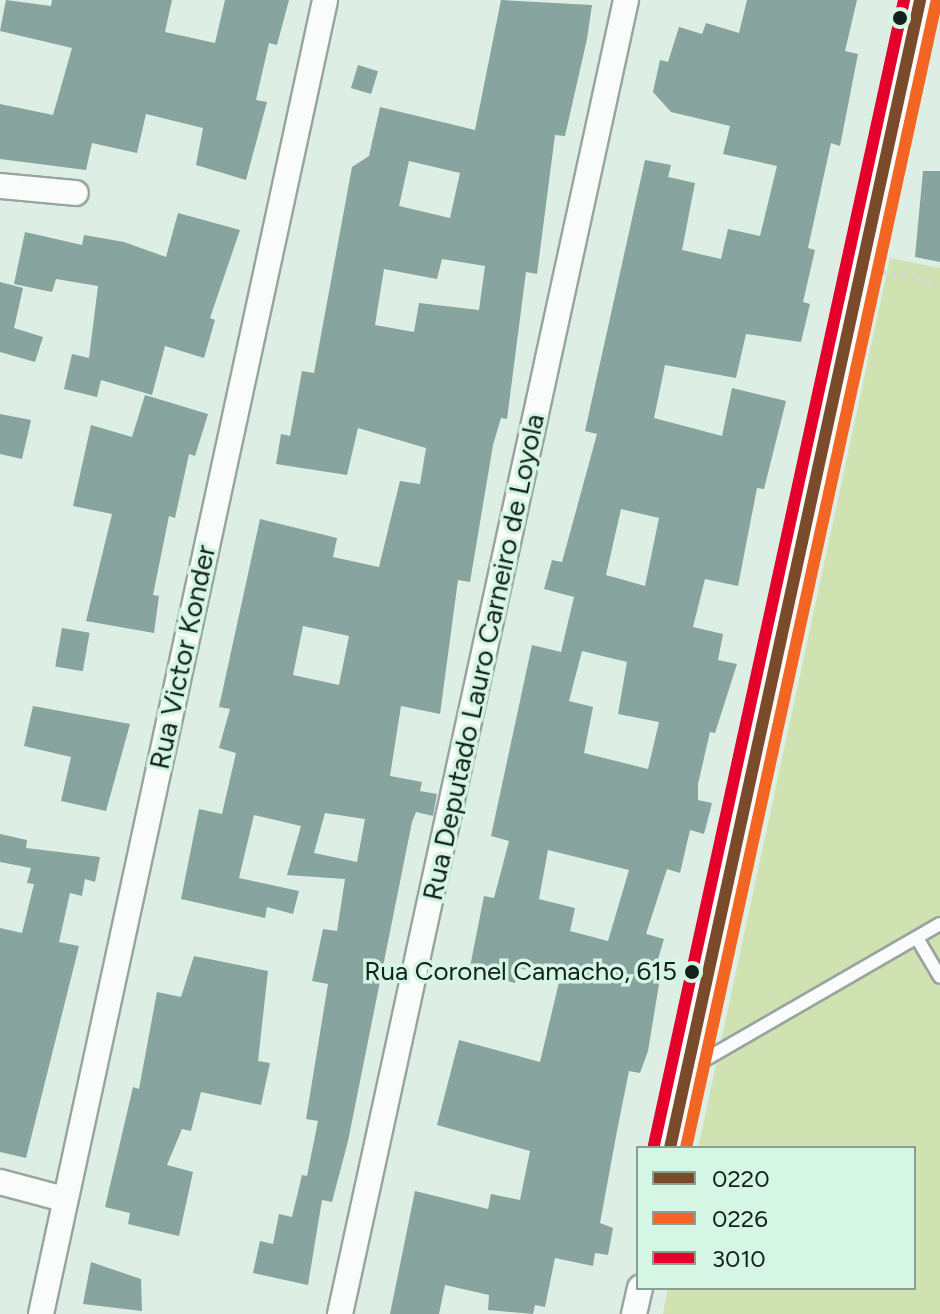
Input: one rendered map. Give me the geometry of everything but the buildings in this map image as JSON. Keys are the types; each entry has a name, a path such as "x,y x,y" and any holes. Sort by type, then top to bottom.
{"street":[{"name":"Rua Victor Konder","path":"41,1314 325,0"},
{"name":"Rua Deputado Lauro Carneiro de Loyola","path":"340,1314 626,0"},
{"path":"670,1146 920,0"},
{"path":"0,186 76,193"},
{"path":"0,1182 64,1199"},
{"path":"634,1314 640,1290"}],"lane":[{"path":"687,1070 940,924"},
{"path":"917,938 940,977"}],"path":[{"path":"863,264 940,283"}],"green space":[{"path":"890,258 940,268 940,1314 663,1314 668,1290 916,1290 916,1146 698,1146"}],"transit line":[{"name":"3010","path":"654,1145 904,0"},
{"name":"0220","path":"670,1146 920,0"},
{"name":"0226","path":"686,1146 936,3"}],"place":[{"name":"Rua Coronel Camacho, 615","path":"692,972"}]}
